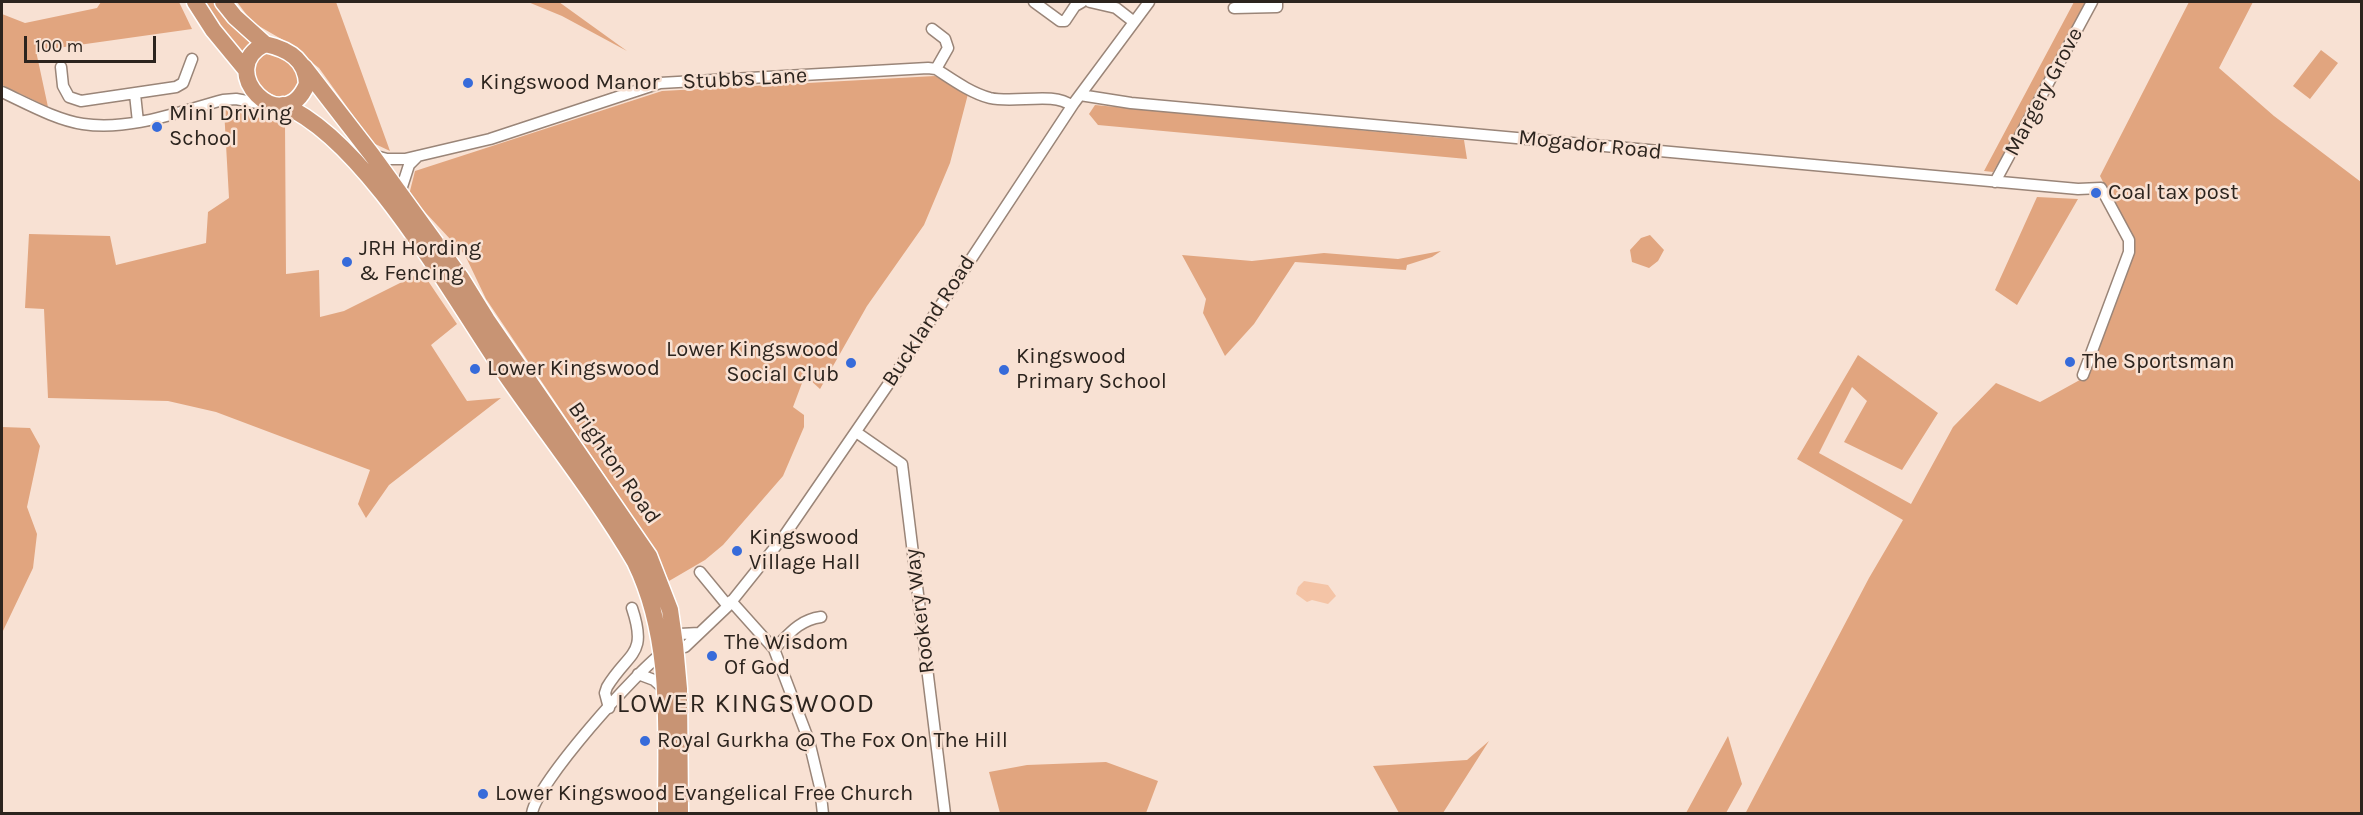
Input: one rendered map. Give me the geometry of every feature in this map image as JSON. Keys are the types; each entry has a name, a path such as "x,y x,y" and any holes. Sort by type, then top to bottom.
{"highway":[{"path":"195,2 213,30 247,74 263,101 278,105 296,101 307,84 304,67 292,54 265,44 235,17 224,2"},
{"path":"247,74 251,56 265,44"},
{"name":"Brighton Road","path":"304,67 372,155 461,278 487,320 640,540 659,577 670,610 665,690 666,813"},
{"name":"Brighton Road","path":"278,105 301,113 328,135 401,218 622,540 644,580 669,649 679,689 680,813"}],"street":[{"path":"1034,2 1059,21 1065,21 1075,6 1082,2"},
{"path":"1090,2 1116,8 1134,22"},
{"name":"Buckland Road","path":"669,649 685,647 730,603 784,536 856,432 1072,106 1149,2"},
{"path":"1233,8 1277,7 1277,2"},
{"name":"Margery Grove","path":"1995,182 2092,2"},
{"path":"932,29 945,39 948,48 936,69 988,97 1032,101 1053,98 1072,106"},
{"path":"62,67 63,86 69,97 81,101 176,87 183,82 192,59"},
{"name":"Stubbs Lane","path":"372,155 387,159 418,155 490,139 660,83 936,69"},
{"path":"236,99 247,74"},
{"path":"2,92 81,124 109,125 138,122 236,99 278,105"},
{"path":"135,94 138,122"},
{"name":"Mogador Road","path":"1080,95 1131,103 1995,182 2078,189 2101,188 2129,240 2129,252 2083,375"},
{"path":"400,193 409,165 418,155"},
{"name":"Rookery Way","path":"856,432 902,464 945,813"},
{"path":"700,572 774,649 809,741 820,787 823,813"},
{"path":"609,708 605,693 607,687 638,646 637,624 632,608"},
{"path":"774,649 794,627 808,619 821,617"},
{"path":"532,813 537,797 609,708 638,674 669,649"},
{"path":"638,674 654,680 665,690"}],"shaded area":[{"path":"101,2 179,2 192,29 36,51 48,107 2,85 2,14 25,23 97,8"},
{"path":"202,2 218,2 255,43 243,57 215,24"},
{"path":"237,2 336,2 390,151 373,143 319,68 283,40 252,22"},
{"path":"528,2 559,2 627,51 562,16"},
{"path":"2074,2 2091,2 1993,172 1984,171"},
{"path":"2189,2 2253,2 2219,68 2274,116 2361,182 2361,813 1745,814 1869,578 1903,520 1797,459 1858,355 1938,413 1902,470 1844,442 1867,401 1852,387 1819,453 1911,504 1953,427 1996,383 2040,402 2087,376 2134,242 2100,176"},
{"path":"267,49 293,62 302,83 295,96 278,98 260,87 253,71 260,53"},
{"path":"2321,50 2338,63 2310,99 2293,86"},
{"path":"935,76 968,94 950,163 924,225 867,306 820,389 809,379 802,383 793,407 804,415 804,427 783,476 723,545 705,560 669,581 645,535 486,299 465,255 409,195 415,171 662,91"},
{"path":"1095,105 1464,140 1467,159 1098,125 1089,114"},
{"path":"224,109 285,124 286,274 319,270 320,317 344,311 422,272 457,324 431,345 467,401 501,398 389,485 366,518 358,504 370,470 216,412 168,401 48,398 44,309 25,308 29,234 110,236 116,265 206,243 208,212 229,198"},
{"path":"2037,197 2078,199 2017,305 1995,290"},
{"path":"1650,235 1664,250 1658,261 1649,268 1632,262 1630,250 1641,238"},
{"path":"1441,251 1432,257 1407,265 1406,270 1295,262 1254,324 1225,356 1203,313 1206,299 1182,255 1252,261 1324,253 1398,259"},
{"path":"2,427 30,428 40,446 27,507 37,534 33,568 2,633"},
{"path":"1304,581 1328,585 1336,596 1328,604 1312,600 1307,602 1296,594 1298,587"},
{"path":"1728,736 1742,784 1726,813 1686,813"},
{"path":"1489,741 1443,813 1399,813 1373,766 1467,760"},
{"path":"1106,762 1158,781 1146,813 1000,813 989,772 1027,765"}],"place":[{"name":"Kingswood Manor","path":"468,83"},
{"name":"Mini Driving School","path":"157,127"},
{"name":"Coal tax post","path":"2096,193"},
{"name":"JRH Hording & Fencing","path":"347,262"},
{"name":"The Sportsman","path":"2070,362"},
{"name":"Lower Kingswood Social Club","path":"851,363"},
{"name":"Lower Kingswood","path":"475,369"},
{"name":"Kingswood Primary School","path":"1004,370"},
{"name":"Kingswood Village Hall","path":"737,551"},
{"name":"The Wisdom Of God","path":"712,656"},
{"name":"Royal Gurkha @ The Fox On The Hill","path":"645,741"},
{"name":"Lower Kingswood Evangelical Free Church","path":"483,794"}],"district":[{"name":"LOWER KINGSWOOD","path":"746,705"}]}
